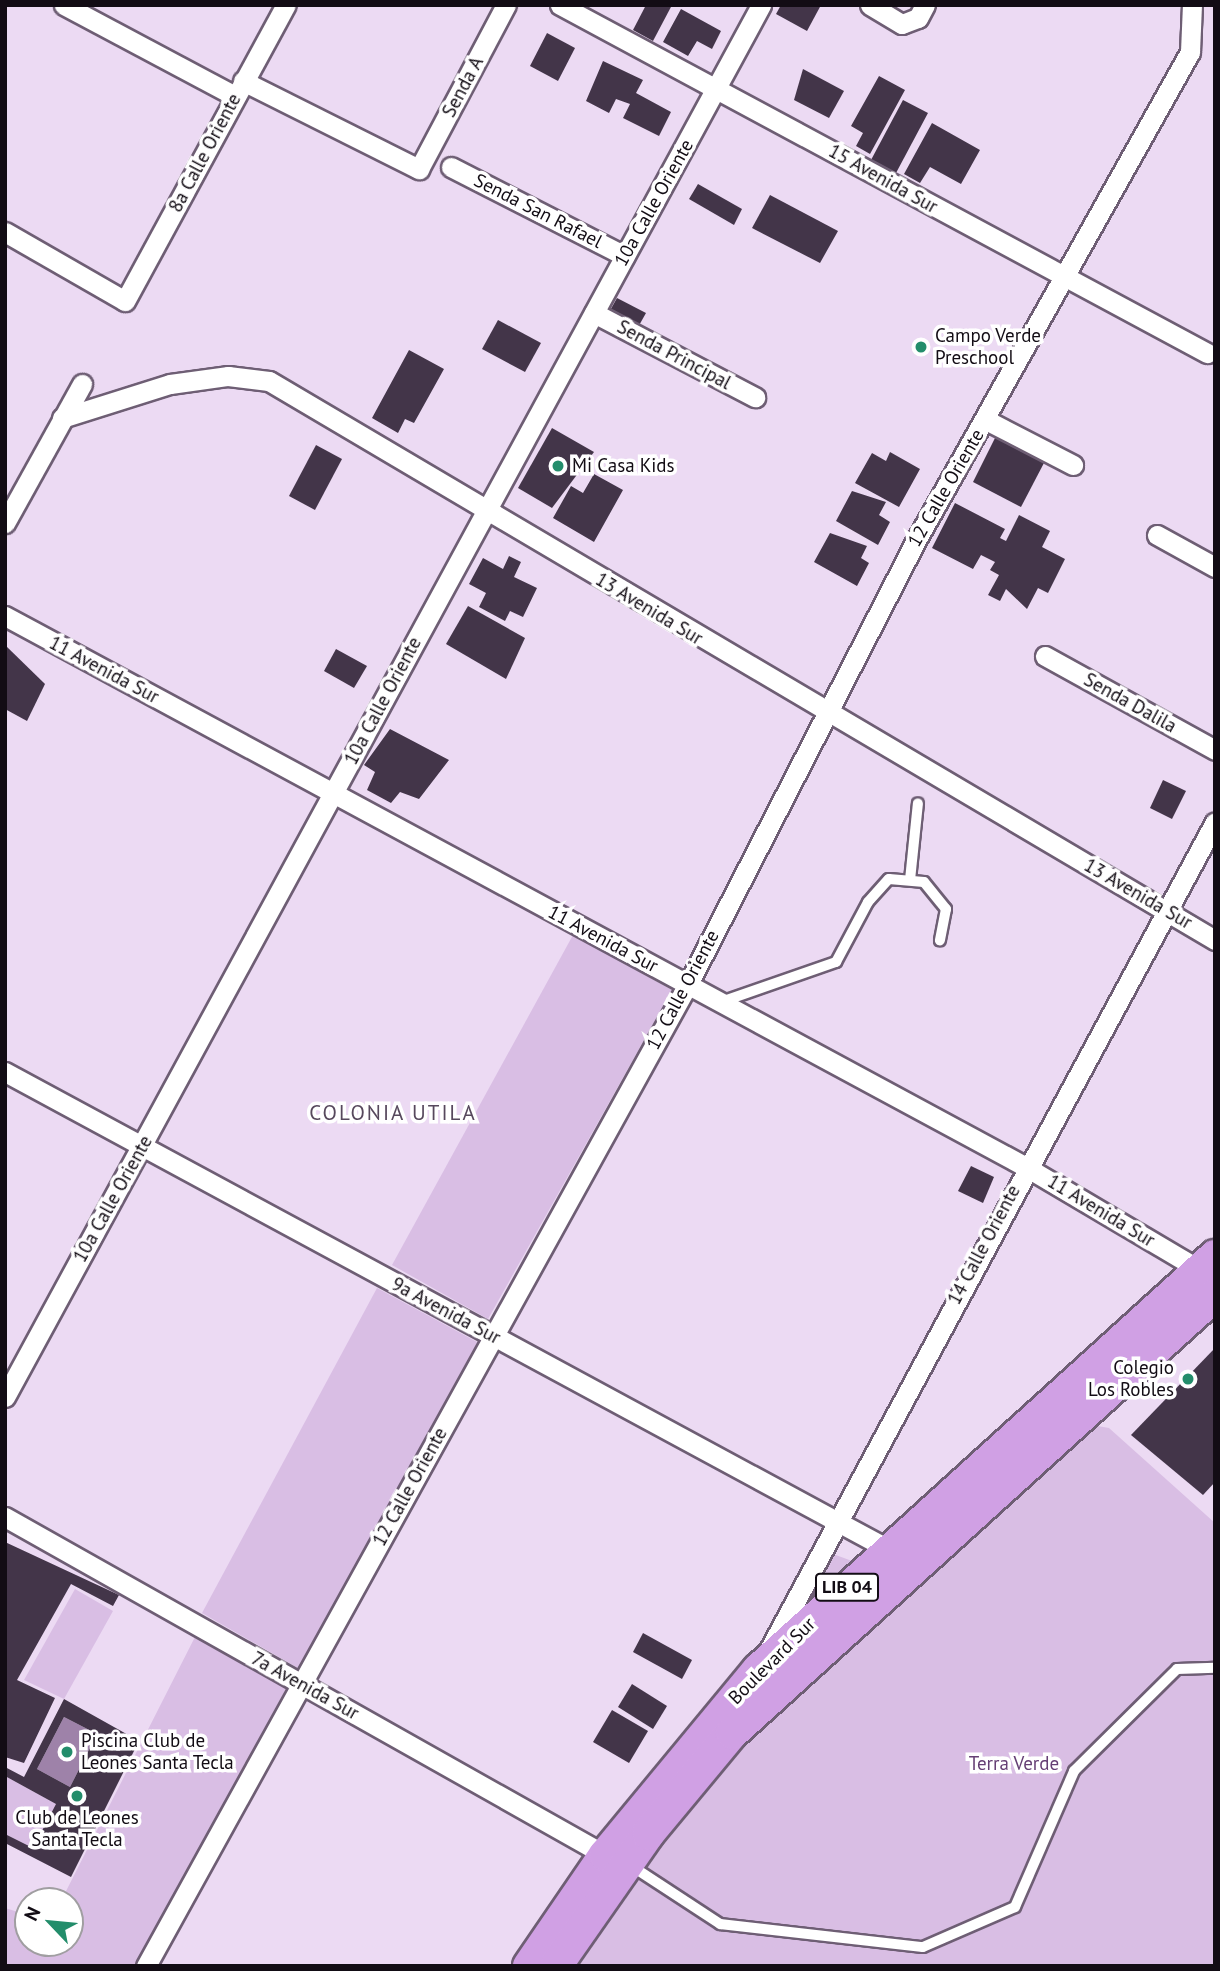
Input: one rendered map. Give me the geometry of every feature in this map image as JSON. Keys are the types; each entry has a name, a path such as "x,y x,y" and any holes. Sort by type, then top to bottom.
{"highway":[{"name":"Boulevard Sur","path":"529,1966 616,1858 758,1670 1206,1262"},
{"name":"Boulevard Sur","path":"556,1966 616,1858 732,1733 1215,1295"}],"street":[{"path":"64,5 239,89"},
{"name":"8a Calle Oriente","path":"5,232 125,301 286,5"},
{"name":"Senda A","path":"239,89 419,169 506,5"},
{"name":"15 Avenida Sur","path":"560,5 1065,274 1207,353"},
{"name":"10a Calle Oriente","path":"5,1397 761,5"},
{"path":"870,5 912,23 925,5"},
{"name":"12 Calle Oriente","path":"146,1966 688,984 826,714 1065,274 1190,52 1192,5"},
{"name":"Senda San Rafael","path":"451,167 625,256"},
{"name":"Senda Principal","path":"594,313 755,397"},
{"name":"13 Avenida Sur","path":"62,418 170,384 228,376 269,381 826,714 1215,940"},
{"path":"5,523 82,384"},
{"path":"986,420 1073,465"},
{"path":"1157,535 1215,567"},
{"name":"11 Avenida Sur","path":"5,616 1206,1262"},
{"name":"Senda Dalila","path":"1045,656 1215,750"},
{"name":"14 Calle Oriente","path":"758,1670 1026,1167 1215,821"},
{"name":"9a Avenida Sur","path":"5,1072 494,1337 840,1517 888,1549"},
{"name":"7a Avenida Sur","path":"5,1517 616,1858"}],"lane":[{"path":"910,880 918,803"},
{"path":"721,1002 836,962 868,902 889,879 924,882 947,909 940,940"},
{"path":"616,1858 720,1924 923,1947 1015,1906 1074,1771 1177,1669 1215,1668"}],"green space":[{"path":"573,935 672,990 488,1319 392,1265"},
{"path":"377,1288 479,1343 298,1668 202,1613"},
{"name":"Terra Verde","path":"1092,1425 1109,1428 1215,1523 1215,1966 554,1966 742,1740"},
{"path":"833,1554 863,1565 809,1611 800,1605"},
{"path":"75,1589 113,1611 64,1699 24,1680"},
{"path":"197,1633 289,1683 138,1966 5,1964 5,1908 14,1911 14,1957 84,1957 84,1887 68,1887"},
{"path":"5,1776 56,1804 33,1848 5,1834"}],"shaded area":[{"name":"Piscina Club de Leones Santa Tecla","path":"64,1717 97,1734 70,1787 37,1769"}],"building":[{"path":"646,5 672,5 653,41 633,30"},
{"path":"781,5 821,5 807,31 776,14"},
{"path":"681,9 721,31 712,49 697,41 688,56 663,42"},
{"path":"547,33 575,48 558,81 530,66"},
{"path":"603,61 643,80 636,93 671,112 659,136 623,118 630,104 616,99 609,113 586,101"},
{"path":"803,69 844,91 829,118 794,100"},
{"path":"879,76 905,90 870,154 856,146 863,133 851,126"},
{"path":"903,100 928,113 896,173 871,160"},
{"path":"932,123 980,150 961,184 930,167 920,183 904,174"},
{"path":"698,184 742,209 734,225 689,199"},
{"path":"770,195 838,231 820,263 752,228"},
{"path":"617,298 646,313 637,329 608,314"},
{"path":"498,320 541,343 525,372 482,349"},
{"path":"409,350 444,369 414,423 405,419 398,433 372,418"},
{"name":"Mi Casa Kids","path":"552,428 594,452 552,508 518,488"},
{"path":"996,436 1045,461 1021,507 973,482"},
{"path":"316,445 342,459 315,510 289,496"},
{"path":"890,452 920,469 899,507 855,483 872,453 886,461"},
{"path":"594,474 623,490 594,542 553,518 571,486 583,493"},
{"path":"852,491 886,502 879,515 890,522 878,545 836,521"},
{"path":"955,503 1005,529 1000,538 1006,541 1019,515 1050,531 1042,547 1065,559 1048,593 1038,588 1027,609 1006,589 1000,601 988,595 999,575 990,570 995,562 981,555 973,569 932,548"},
{"path":"830,533 867,546 861,558 869,563 857,586 814,562"},
{"path":"509,556 521,562 514,577 537,588 523,617 510,611 505,621 479,607 486,593 469,584 483,558 503,569"},
{"path":"468,606 525,638 506,679 446,644"},
{"path":"5,645 45,684 27,721 5,709"},
{"path":"336,649 367,666 354,688 324,671"},
{"path":"390,729 449,760 419,799 400,792 391,803 367,790 375,772 364,765"},
{"path":"1163,780 1186,791 1172,819 1150,808"},
{"path":"971,1166 994,1177 983,1203 958,1191"},
{"name":"Colegio Los Robles","path":"1215,1348 1215,1482 1203,1495 1131,1435"},
{"path":"5,1542 119,1595 113,1606 71,1584 17,1680 55,1698 24,1763 5,1757"},
{"path":"643,1633 692,1660 682,1679 633,1652"},
{"path":"632,1684 667,1706 653,1729 618,1707"},
{"name":"Club de Leones Santa Tecla","path":"64,1699 139,1741 71,1877 5,1843 5,1834 33,1848 56,1804 5,1776 5,1767 24,1777","holes":["64,1717 97,1734 70,1787 37,1769"]},
{"path":"612,1710 648,1731 629,1763 593,1742"}],"place":[{"name":"Campo Verde Preschool","path":"921,347"},
{"name":"Mi Casa Kids","path":"558,466"},
{"name":"Colegio Los Robles","path":"1188,1379"},
{"name":"Piscina Club de Leones Santa Tecla","path":"67,1752"},
{"name":"Club de Leones Santa Tecla","path":"77,1796"}],"district":[{"name":"COLONIA UTILA","path":"393,1113"}]}
